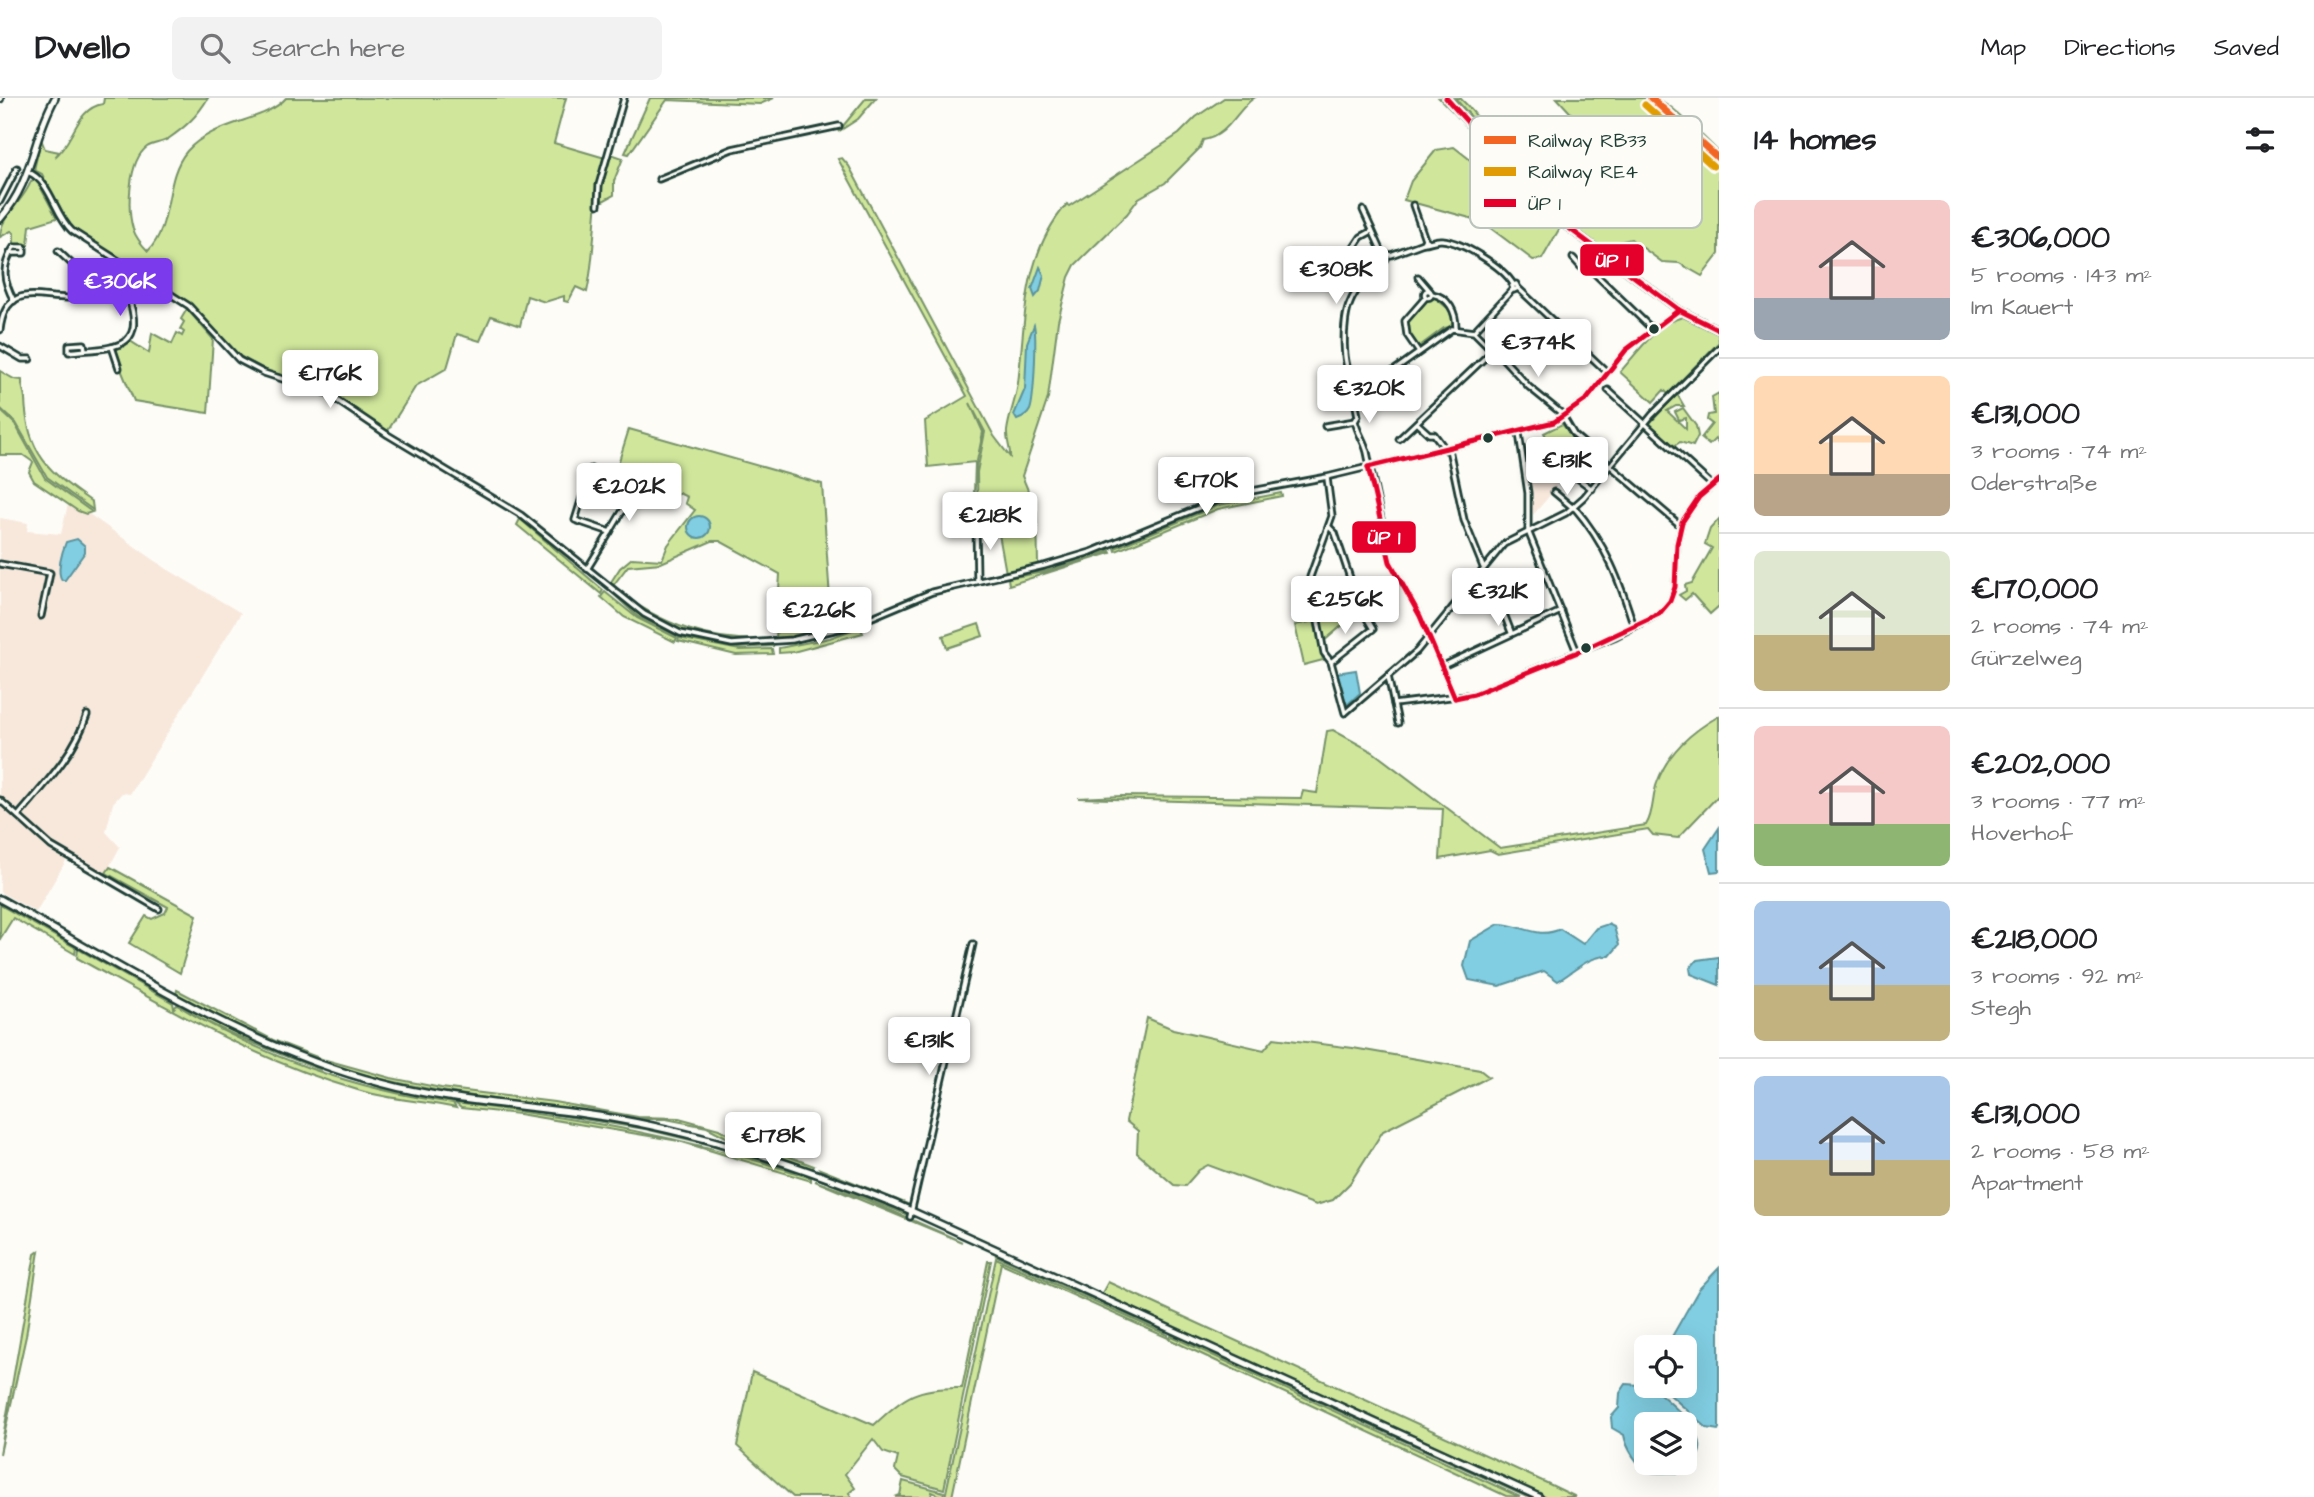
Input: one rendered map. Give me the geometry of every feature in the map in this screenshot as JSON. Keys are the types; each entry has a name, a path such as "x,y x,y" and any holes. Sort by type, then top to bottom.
{"main road":[{"path":"0,219 22,189 42,124 55,98"},
{"path":"1446,98 1470,125"},
{"path":"1569,228 1679,310 1719,330"},
{"path":"0,899 219,1021 316,1063 401,1088 620,1119 710,1140 816,1172 1539,1497"}],"street":[{"path":"598,205 599,185 624,98"},
{"path":"659,178 732,149 839,126"},
{"path":"0,201 17,168"},
{"path":"28,172 40,177 67,227 189,306 239,360 264,373 326,393 388,435 521,515 630,604 658,623 680,633 732,644 792,640 851,626 925,594 1044,566 1116,542 1218,498 1448,450 1518,433 1562,418 1587,398 1626,350 1679,310"},
{"path":"1413,205 1425,241"},
{"path":"1363,210 1384,256"},
{"path":"1349,255 1361,237 1373,230"},
{"path":"1353,380 1343,341 1349,306 1371,270 1370,267 1384,256 1425,241 1457,243 1489,259 1515,287 1607,372"},
{"path":"0,330 3,313 14,301 32,294 72,299 90,292 93,287 90,281 58,251"},
{"path":"10,253 4,268 4,281 14,301"},
{"path":"1573,258 1580,267 1585,264 1653,330"},
{"path":"100,284 119,262"},
{"path":"1418,277 1431,293 1439,296 1453,310 1456,328"},
{"path":"85,351 84,344 69,345 69,352 85,351 123,345 129,339 132,318 128,296 106,279"},
{"path":"1474,332 1515,287"},
{"path":"1418,351 1407,335 1405,321 1431,293"},
{"path":"1325,426 1355,421 1359,416 1352,386 1347,383 1392,372 1443,333 1456,328 1474,332 1529,387 1561,412 1574,435 1681,525"},
{"path":"0,346 22,359 30,359"},
{"path":"112,347 119,368"},
{"path":"1327,477 1332,516 1310,576 1324,653 1331,662 1345,713 1429,636 1483,567 1510,539 1573,508 1645,424 1719,348"},
{"path":"1399,439 1418,423 1464,374 1493,351"},
{"path":"1608,390 1712,485"},
{"path":"1355,421 1359,438 1364,440 1390,562 1429,636 1455,698"},
{"path":"1418,423 1440,439 1448,450 1464,520 1483,567"},
{"path":"1518,433 1528,493 1528,531 1578,652"},
{"path":"591,470 575,520 610,532"},
{"path":"1567,470 1592,489"},
{"path":"1394,704 1474,694 1634,628 1659,614 1673,595 1681,525 1694,503 1719,480"},
{"path":"1554,492 1573,508 1597,535 1613,561 1634,628"},
{"path":"587,569 628,502"},
{"path":"976,524 978,581"},
{"path":"1329,527 1335,533 1359,605 1373,629 1331,662"},
{"path":"0,564 50,573 41,616"},
{"path":"1511,632 1493,586 1545,569"},
{"path":"1443,666 1561,611"},
{"path":"1388,676 1398,723"},
{"path":"18,816 76,743 87,715"},
{"path":"0,800 51,846 159,909"},
{"path":"911,1214 973,944"}],"shaded area":[{"path":"1545,454 1555,460 1559,456 1569,463 1552,493 1533,515 1527,466 1536,467"},
{"path":"69,500 167,569 241,613 130,794 122,793 113,803 106,832 120,847 106,873 70,854 36,912 0,892 0,518 28,523 27,531 61,534"}],"green space":[{"path":"104,98 208,98 185,126 166,140 147,147 136,163 131,186 131,220 136,235 148,251 162,228 174,175 187,151 211,133 266,112 286,98 566,98 554,143 605,158 598,191 587,292 576,287 568,302 564,301 564,296 545,302 527,296 520,326 491,316 480,341 457,334 447,368 416,386 387,432 326,390 275,375 236,354 189,305 65,222 42,174 34,170 41,139 45,149 59,152 55,157 67,143 81,119 94,107 103,104"},
{"path":"650,98 774,98 760,104 667,100 629,154 625,153"},
{"path":"866,98 876,98 858,119 838,132"},
{"path":"1224,98 1254,98 1226,128 1212,138 1203,140 1200,148 1165,183 1139,198 1127,214 1075,265 1069,277 1058,321 1048,398 1022,476 1037,512 1038,565 1006,573 999,534 978,534 977,472 985,432 970,403 983,432 976,466 973,524 975,462 928,467 925,421 967,396 838,159 842,158 849,166 994,436 1010,457 1007,431 1018,383 1029,289 1041,245 1052,224 1067,204 1069,206 1179,134 1196,117"},
{"path":"1439,98 1443,98 1470,129"},
{"path":"1450,98 1465,112 1470,121"},
{"path":"1455,98 1460,98 1476,116 1470,116"},
{"path":"1557,98 1645,98 1665,116 1573,116"},
{"path":"1654,98 1661,100 1681,116 1674,116"},
{"path":"1702,136 1719,152 1719,157 1702,142"},
{"path":"1454,147 1468,158 1470,218 1404,200 1411,181 1436,150"},
{"path":"1702,150 1719,166 1719,254 1702,276 1679,263 1662,262 1631,239 1600,246 1575,228 1702,228"},
{"path":"611,154 623,158 614,181 614,195 603,201 599,197"},
{"path":"36,179 57,218 30,226 28,245 14,245 14,233 11,231 0,237 1,229 31,181"},
{"path":"1490,228 1560,228 1542,259 1533,260"},
{"path":"1434,297 1451,311 1455,326 1444,328 1417,348 1408,335 1407,323 1425,301"},
{"path":"187,309 213,339 208,413 134,401 113,350 130,341 149,353 152,333 172,344 177,333 182,336 184,332 180,329 184,322 181,319"},
{"path":"1683,317 1718,334 1719,342 1668,394 1664,390 1653,402 1620,372 1656,332"},
{"path":"0,371 14,379 22,380 30,434 43,460 52,471 92,502 93,510 47,477 16,423 0,408"},
{"path":"1719,393 1719,445 1715,439 1709,445 1701,438 1712,424 1707,420 1708,415 1714,414 1712,397"},
{"path":"1677,394 1684,406 1676,406 1667,411 1686,429 1686,418 1679,420 1675,412 1683,408 1696,426 1698,436 1693,446 1680,442 1674,446 1649,424"},
{"path":"0,410 15,424 45,478 92,512 86,514 78,511 34,481 29,472 33,462 23,455 0,455"},
{"path":"1562,424 1578,443 1567,469 1551,458 1552,446 1544,433"},
{"path":"629,429 822,484 832,627 859,621 817,633 790,638 762,641 707,638 661,622 634,605 609,585 620,568 632,558 662,560 668,545 695,510 685,503 687,497 679,493 675,497 641,479 629,503 609,493","holes":["712,541 720,541 780,574 776,639 731,638 689,630 650,612 612,587 628,566 661,563"]},
{"path":"1281,493 1282,496 1218,509 1116,551 1115,548 1219,505"},
{"path":"1218,501 1219,503 1113,547 1114,545"},
{"path":"520,519 603,590 601,594 517,525"},
{"path":"1719,519 1719,606 1710,614 1692,594 1685,600 1679,595 1686,591 1685,585 1692,583 1712,548 1705,544 1710,529"},
{"path":"1108,547 1111,549 1047,571 1017,575"},
{"path":"1110,551 1111,553 1009,585 1008,578 1045,572"},
{"path":"608,589 649,620 679,634 677,636 638,617"},
{"path":"605,592 637,618 677,638 675,642 624,617 601,597"},
{"path":"1356,603 1362,614 1351,618 1324,641 1320,620"},
{"path":"1314,621 1323,660 1304,665 1295,625"},
{"path":"979,624 983,636 947,648 943,636"},
{"path":"860,627 863,633 793,652 779,653 779,648 830,638"},
{"path":"681,635 722,644 774,646 738,648 680,637"},
{"path":"679,638 740,650 772,649 773,654 736,655 678,641"},
{"path":"1719,716 1719,795 1678,838 1653,835 1648,829 1498,854 1490,850 1440,859 1443,809 1078,798 1301,798 1303,791 1317,793 1327,731 1333,730 1373,752 1500,848 1646,825 1657,783 1667,762 1690,736"},
{"path":"110,867 197,915 180,973 129,943 146,916 152,919 165,913 168,907 106,873"},
{"path":"0,905 76,948 75,954 13,918 0,939"},
{"path":"78,949 173,1003 174,1008 177,1005 275,1055 345,1080 453,1103 456,1108 373,1094 286,1065 215,1033 77,958"},
{"path":"177,990 273,1040 322,1059 317,1061 255,1036 176,995"},
{"path":"179,1002 263,1045 321,1070 221,1029 201,1019"},
{"path":"1147,1018 1173,1029 1264,1050 1274,1038 1353,1048 1480,1070 1489,1077 1383,1131 1350,1183 1333,1200 1316,1205 1208,1165 1199,1170 1185,1186 1174,1185 1137,1153 1138,1131 1126,1121"},
{"path":"326,1060 391,1078 441,1088 554,1102 638,1117 679,1118 719,1129 743,1142 751,1142 814,1166 812,1169 745,1147 707,1127 666,1119 634,1119 440,1091 364,1075 327,1064"},
{"path":"324,1069 384,1086 453,1101 391,1091"},
{"path":"457,1099 575,1115 652,1129 790,1165 811,1176 711,1145 645,1129"},
{"path":"455,1103 546,1115 635,1131 680,1141 724,1152 767,1164 811,1178 811,1181 679,1141 519,1114 461,1108"},
{"path":"820,1169 911,1205 910,1208 823,1173"},
{"path":"816,1178 911,1214 910,1216"},
{"path":"815,1181 865,1199 962,1242"},
{"path":"39,1251 26,1336 0,1454 35,1254"},
{"path":"995,1255 1166,1330 1165,1332"},
{"path":"996,1258 1168,1335 1168,1338 1001,1263 952,1497 945,1497"},
{"path":"988,1261 991,1261 944,1489 902,1477 895,1470 898,1457 883,1452 873,1439 845,1474 855,1488 849,1493 852,1497 793,1497 737,1446 752,1372 874,1425 895,1406 913,1395 934,1389 962,1388"},
{"path":"1108,1282 1576,1497 1545,1497 1113,1300 1102,1293"},
{"path":"1176,1334 1527,1497 1172,1335"},
{"path":"1171,1336 1520,1497 1506,1496 1169,1339"},
{"path":"903,1481 944,1492 943,1497 932,1492 931,1497 895,1497 900,1495"}],"water":[{"path":"1040,267 1044,275 1040,291 1035,297 1032,289"},
{"path":"1034,325 1034,382 1030,410 1017,420 1014,415 1025,389 1027,343"},
{"path":"699,516 707,519 710,527 707,535 699,538 691,535 688,527 691,519"},
{"path":"77,539 85,546 85,552 65,580 62,580 60,567 64,546 66,542"},
{"path":"1356,670 1360,693 1347,705 1336,673"},
{"path":"1719,828 1719,871 1711,872 1705,849"},
{"path":"1499,924 1544,933 1560,929 1583,944 1596,928 1608,924 1614,927 1619,945 1610,956 1595,958 1558,981 1544,971 1499,986 1469,980 1464,966 1470,941"},
{"path":"1719,957 1719,985 1691,974 1690,968 1697,960"},
{"path":"1719,1268 1718,1430 1707,1428 1697,1419 1697,1412 1689,1412 1673,1398 1697,1398 1697,1335 1673,1335 1699,1289"},
{"path":"1626,1384 1634,1385 1634,1398 1664,1398 1679,1412 1634,1412 1634,1456 1624,1435 1612,1428 1611,1417 1619,1408 1620,1393"},
{"path":"1697,1435 1699,1438 1697,1457"}],"rail line":[{"name":"RB33","path":"1651,98 1671,116"},
{"name":"RE4","path":"1645,105 1657,116"},
{"name":"RB33","path":"1702,144 1719,159"},
{"name":"RE4","path":"1702,156 1713,166"}],"transit line":[{"path":"1446,98 1470,125"},
{"path":"1569,228 1679,310 1719,330"},
{"path":"1368,467 1554,422 1587,399 1626,350 1679,310"},
{"path":"1368,467 1390,562 1420,616 1455,698"},
{"path":"1455,698 1474,694 1578,652 1659,614 1670,601 1675,587 1677,544 1682,522 1699,497 1719,480"}]}
